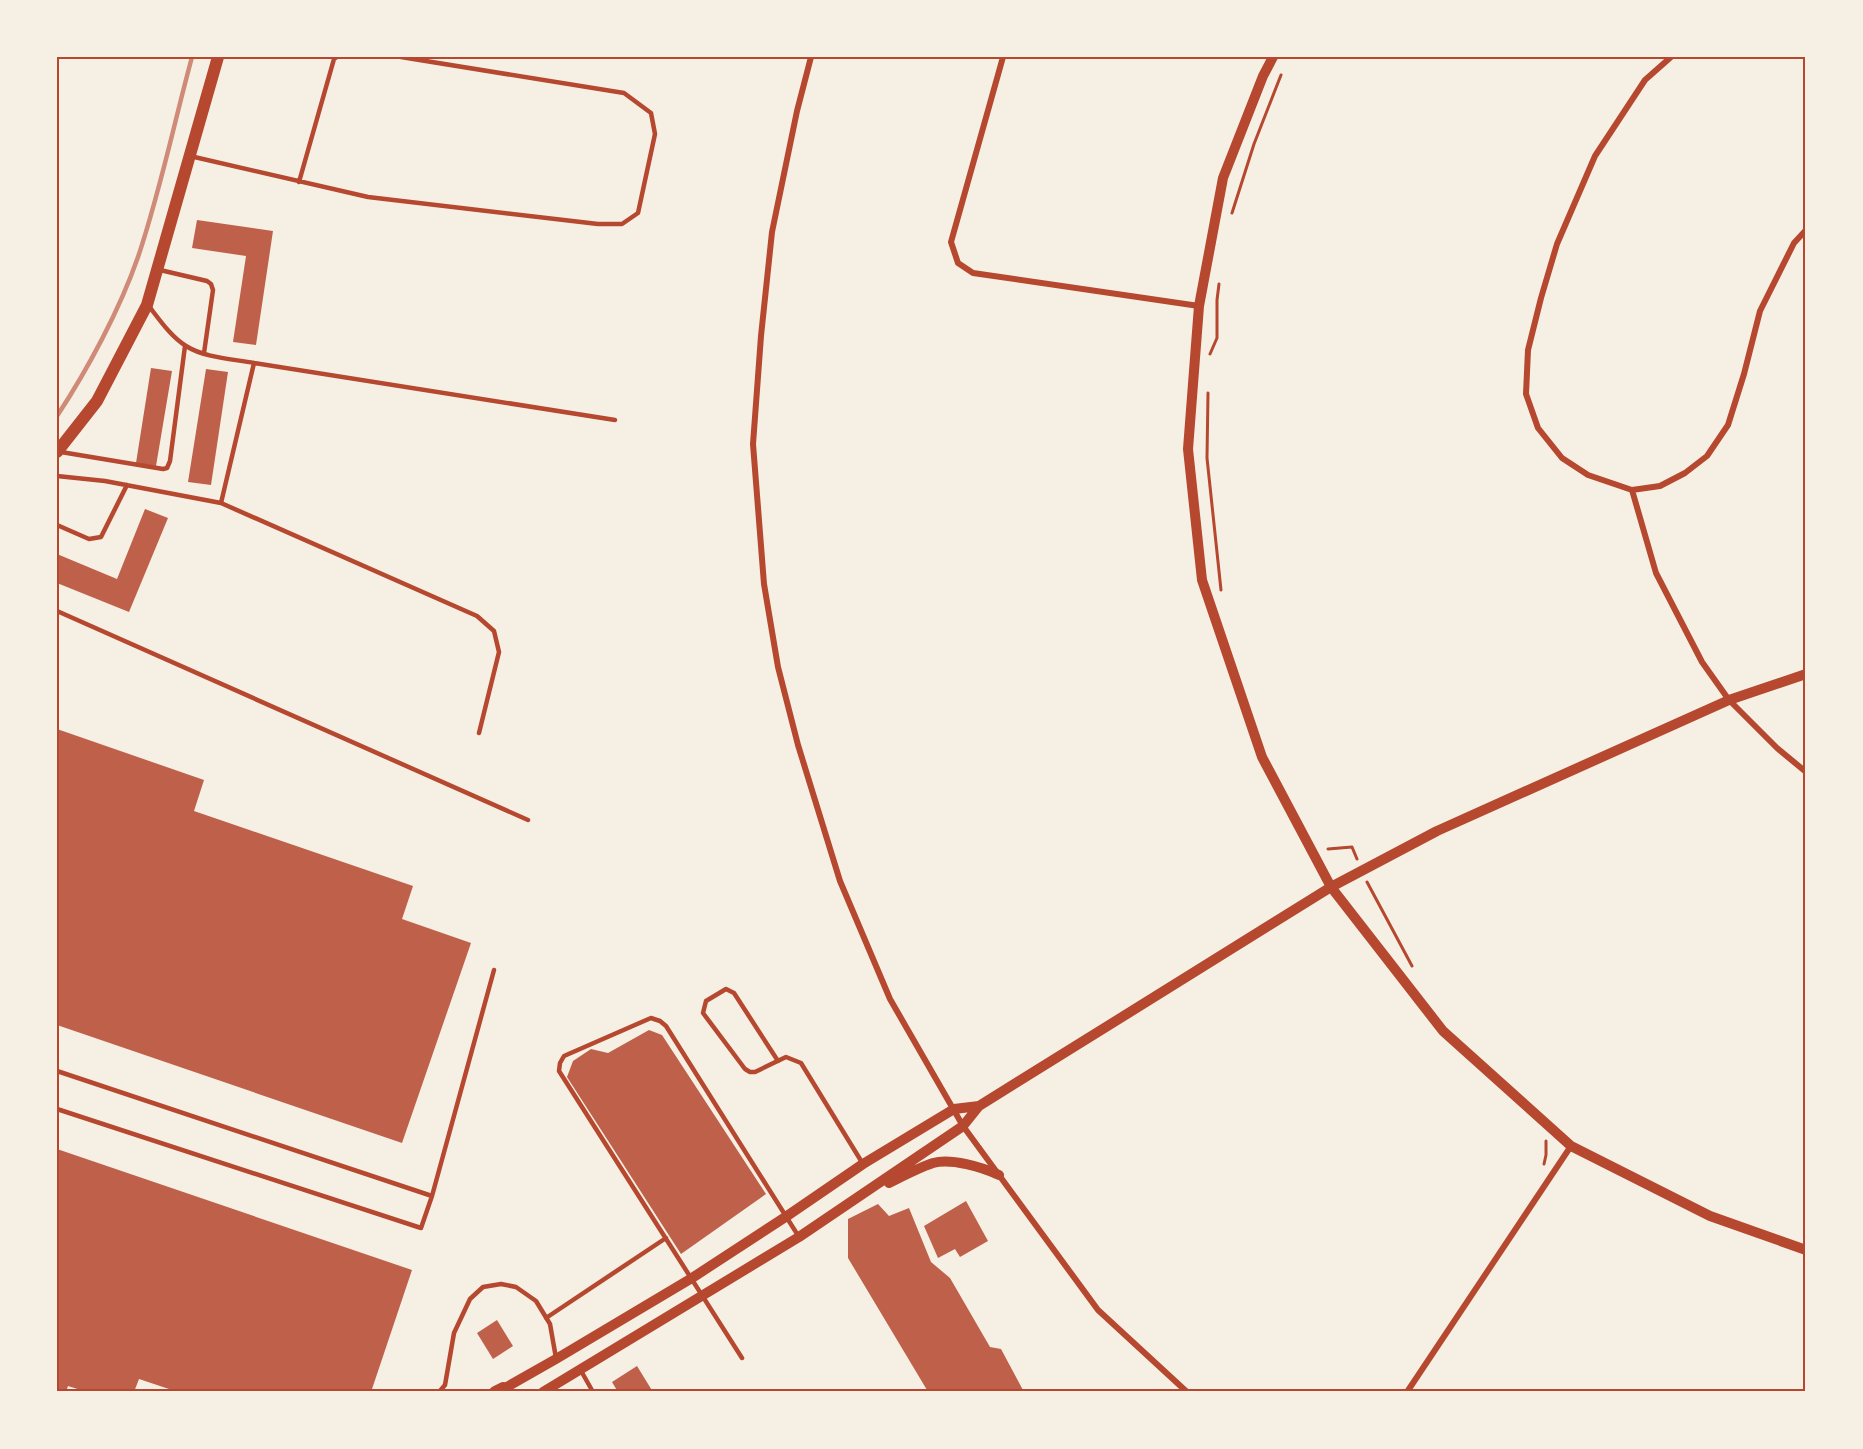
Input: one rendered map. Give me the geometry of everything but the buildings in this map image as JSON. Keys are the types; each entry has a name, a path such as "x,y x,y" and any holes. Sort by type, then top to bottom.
{"main road":[{"path":"58,452 97,401 147,305 218,57"}],"street":[{"path":"811,57 797,111 772,232 760,336 753,444 764,584 778,667 798,746 840,881 890,999 963,1126 1098,1310 1187,1392"},
{"path":"1003,57 951,242 958,263 973,273 1199,306"},
{"path":"1273,57 1263,76 1223,178 1199,306 1188,449 1203,580 1262,757 1331,887 1443,1031 1571,1146 1710,1216 1806,1250"},
{"path":"1671,57 1645,80 1595,156 1557,244 1541,298 1528,350 1526,394 1538,428 1562,458 1588,475 1632,490 1659,486 1684,473 1707,456 1728,425 1760,311 1794,243 1806,230"},
{"path":"1632,490 1656,573 1702,662 1729,700 1777,748 1806,772"},
{"path":"543,1392 799,1237 863,1192 933,1148 963,1126 979,1107 1331,887 1437,831 1729,700 1806,674"},
{"path":"498,1391 692,1278 863,1164 954,1109 979,1107"},
{"path":"1407,1392 1571,1146"},
{"path":"863,1192 879,1189 906,1174 936,1162 983,1168 999,1175"}],"lane":[{"path":"299,182 334,59 338,57"},
{"path":"190,156 368,197 598,224 622,224 638,213 655,134 651,113 624,93 401,57"},
{"path":"157,269 207,281 211,284 213,290 204,353"},
{"path":"147,305 164,327 185,346 204,353 254,363 615,420"},
{"path":"58,452 167,468 170,461 185,346"},
{"path":"220,503 254,363"},
{"path":"57,476 105,481 220,503 477,616 494,631 499,652 479,733"},
{"path":"57,525 89,539 102,537 127,485"},
{"path":"57,612 528,819"},
{"path":"57,1109 419,1228 423,1226 432,1196 494,970"},
{"path":"778,1060 734,993 726,989 706,1001 703,1013 745,1069 750,1072 755,1071 786,1058 801,1063 863,1164"},
{"path":"742,1358 559,1071 564,1056 651,1018 660,1021 666,1026 799,1237"},
{"path":"57,1071 432,1196"},
{"path":"546,1318 666,1238"},
{"path":"439,1392 445,1385 454,1333 470,1299 483,1287 501,1284 516,1287 536,1300 550,1324 556,1359"},
{"path":"580,1370 593,1392"}],"path":[{"path":"1229,222 1254,144 1282,72"},
{"path":"1208,358 1217,338 1217,300 1220,278"},
{"path":"1208,391 1207,458 1221,589"},
{"path":"1328,849 1352,846 1362,871 1416,974"},
{"path":"1543,1165 1546,1155 1545,1139"}],"railway":[{"path":"57,416 102,338 131,277 153,208 192,57"}]}
